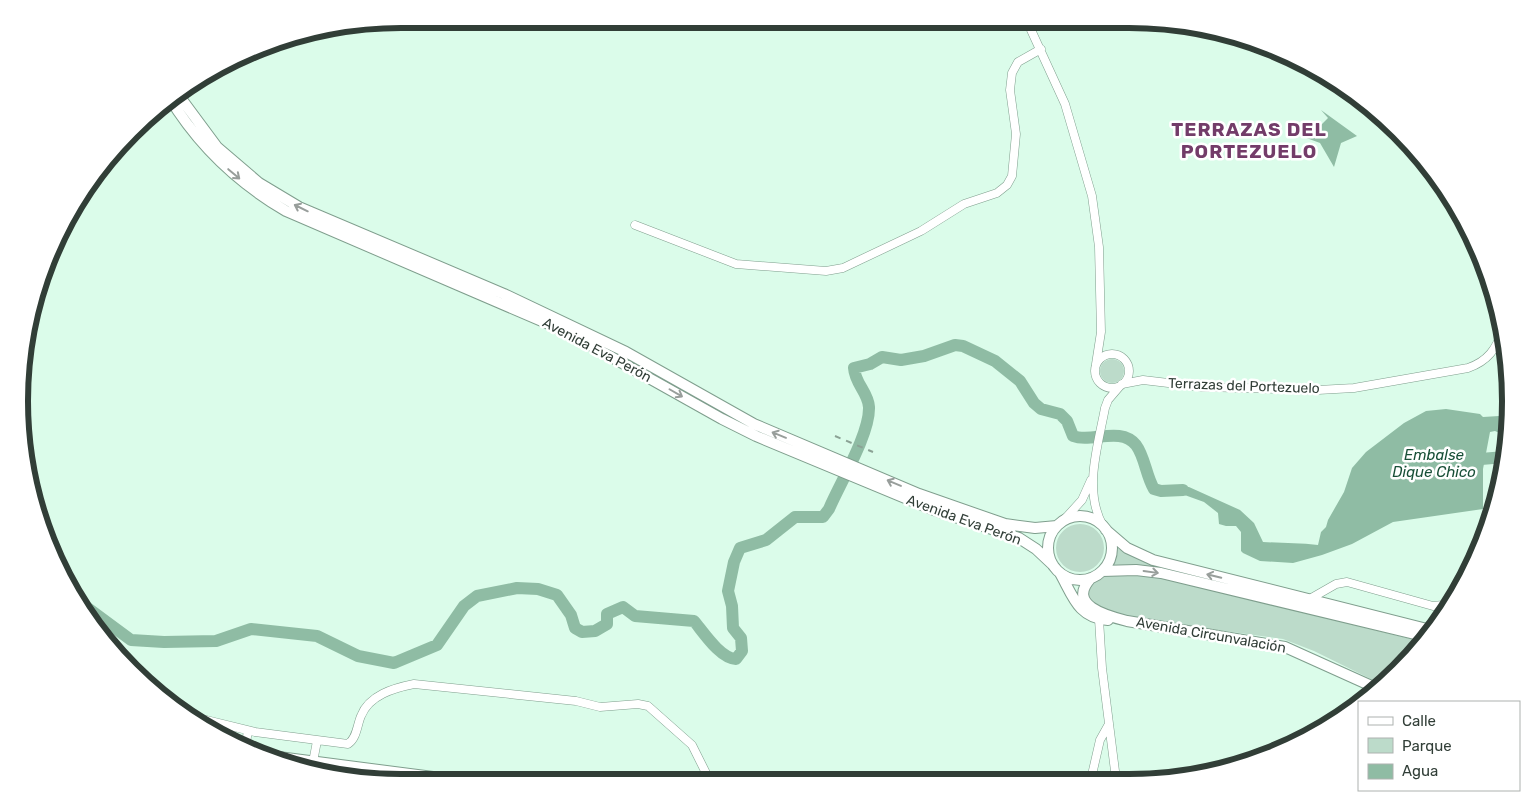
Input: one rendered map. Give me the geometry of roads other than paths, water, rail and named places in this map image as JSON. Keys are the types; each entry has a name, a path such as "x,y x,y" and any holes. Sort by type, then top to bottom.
{"highway":[{"path":"303,761 406,774"}],"main road":[{"name":"Avenida Eva Perón","path":"181,99 217,147 259,183 292,204 561,320 626,352 730,413 822,458"},
{"name":"Avenida Eva Perón","path":"174,104 191,129 218,160 258,193 286,210 565,331 722,419 871,478 1005,524 1034,528 1060,524"},
{"name":"Avenida Eva Perón","path":"871,478 934,510 1019,538 1036,549 1057,569"},
{"path":"1105,528 1112,544 1111,553 1102,570 1091,578 1072,578 1057,569 1048,548 1050,536 1060,524 1083,516 1105,528 1127,548 1152,560 1425,628"},
{"name":"Avenida Circunvalación","path":"1057,569 1080,609 1088,615 1099,619 1127,621 1285,647 1370,685"},
{"path":"1102,570 1136,570 1161,573 1419,635"},
{"name":"Avenida Circunvalación","path":"1091,578 1084,589 1087,603 1102,614 1127,621"}],"street":[{"path":"1030,28 1066,104 1092,196 1098,231 1101,332 1095,374 1100,383 1105,408"},
{"path":"635,225 736,264 826,271 843,268 914,235 964,204 997,193 1007,185 1012,176 1016,134 1011,95 1012,73 1018,62 1041,49"},
{"path":"1101,332 1106,344 1115,355 1120,357 1143,380"},
{"name":"Terrazas del Portezuelo","path":"1100,383 1109,388 1143,380 1182,386 1288,390 1354,388 1468,368 1480,363 1498,344"},
{"path":"1096,364 1104,356 1115,355"},
{"path":"1105,528 1093,499 1094,471 1105,408 1108,400 1128,377 1128,366"},
{"path":"1060,524 1086,493 1094,471"},
{"path":"1308,600 1336,584 1347,582 1433,606 1442,605"},
{"path":"1099,619 1115,774"},
{"path":"209,721 248,731 348,744 353,740 362,713 368,704 380,694 398,687 414,684 576,701 600,707 638,704 648,706 692,745 707,774"},
{"path":"1093,774 1100,740 1110,724"},
{"path":"246,740 248,731"},
{"path":"313,762 317,741"}],"water":[{"path":"1321,110 1357,136 1341,143 1334,167 1320,143 1301,136 1309,124 1315,131 1328,118"},
{"name":"Embalse Dique Chico","path":"1446,409 1480,414 1483,417 1499,416 1502,418 1501,434 1495,431 1490,432 1483,469 1483,509 1393,522 1352,544 1293,563 1260,561 1241,551 1241,532 1236,526 1219,524 1218,513 1204,502 1168,489 1177,486 1189,487 1240,510 1254,523 1263,542 1318,545 1321,532 1326,527 1344,492 1352,468 1366,452 1404,423 1426,411"}],"waterway":[{"path":"93,612 131,640 164,642 216,641 251,629 317,636 358,656 394,663 437,645 464,606 477,596 517,588 538,589 557,595 571,615 575,628 582,632 595,631 607,624 607,614 623,607 635,616 694,621 718,650 730,658 736,659 742,651 741,638 733,628 732,606 728,591 734,562 740,548 766,540 795,517 823,517 829,509 854,458 868,418 868,402 854,368 870,364 882,357 901,360 924,356 955,345 963,346 995,361 1020,381 1034,403 1041,409 1060,414 1067,421 1073,436 1080,438 1114,436 1130,439 1139,450 1154,489 1161,491 1183,490"},
{"path":"1469,460 1498,458"}],"railway":[{"path":"835,436 873,452"}],"district":[{"name":"TERRAZAS DEL PORTEZUELO","path":"1249,140"}]}
